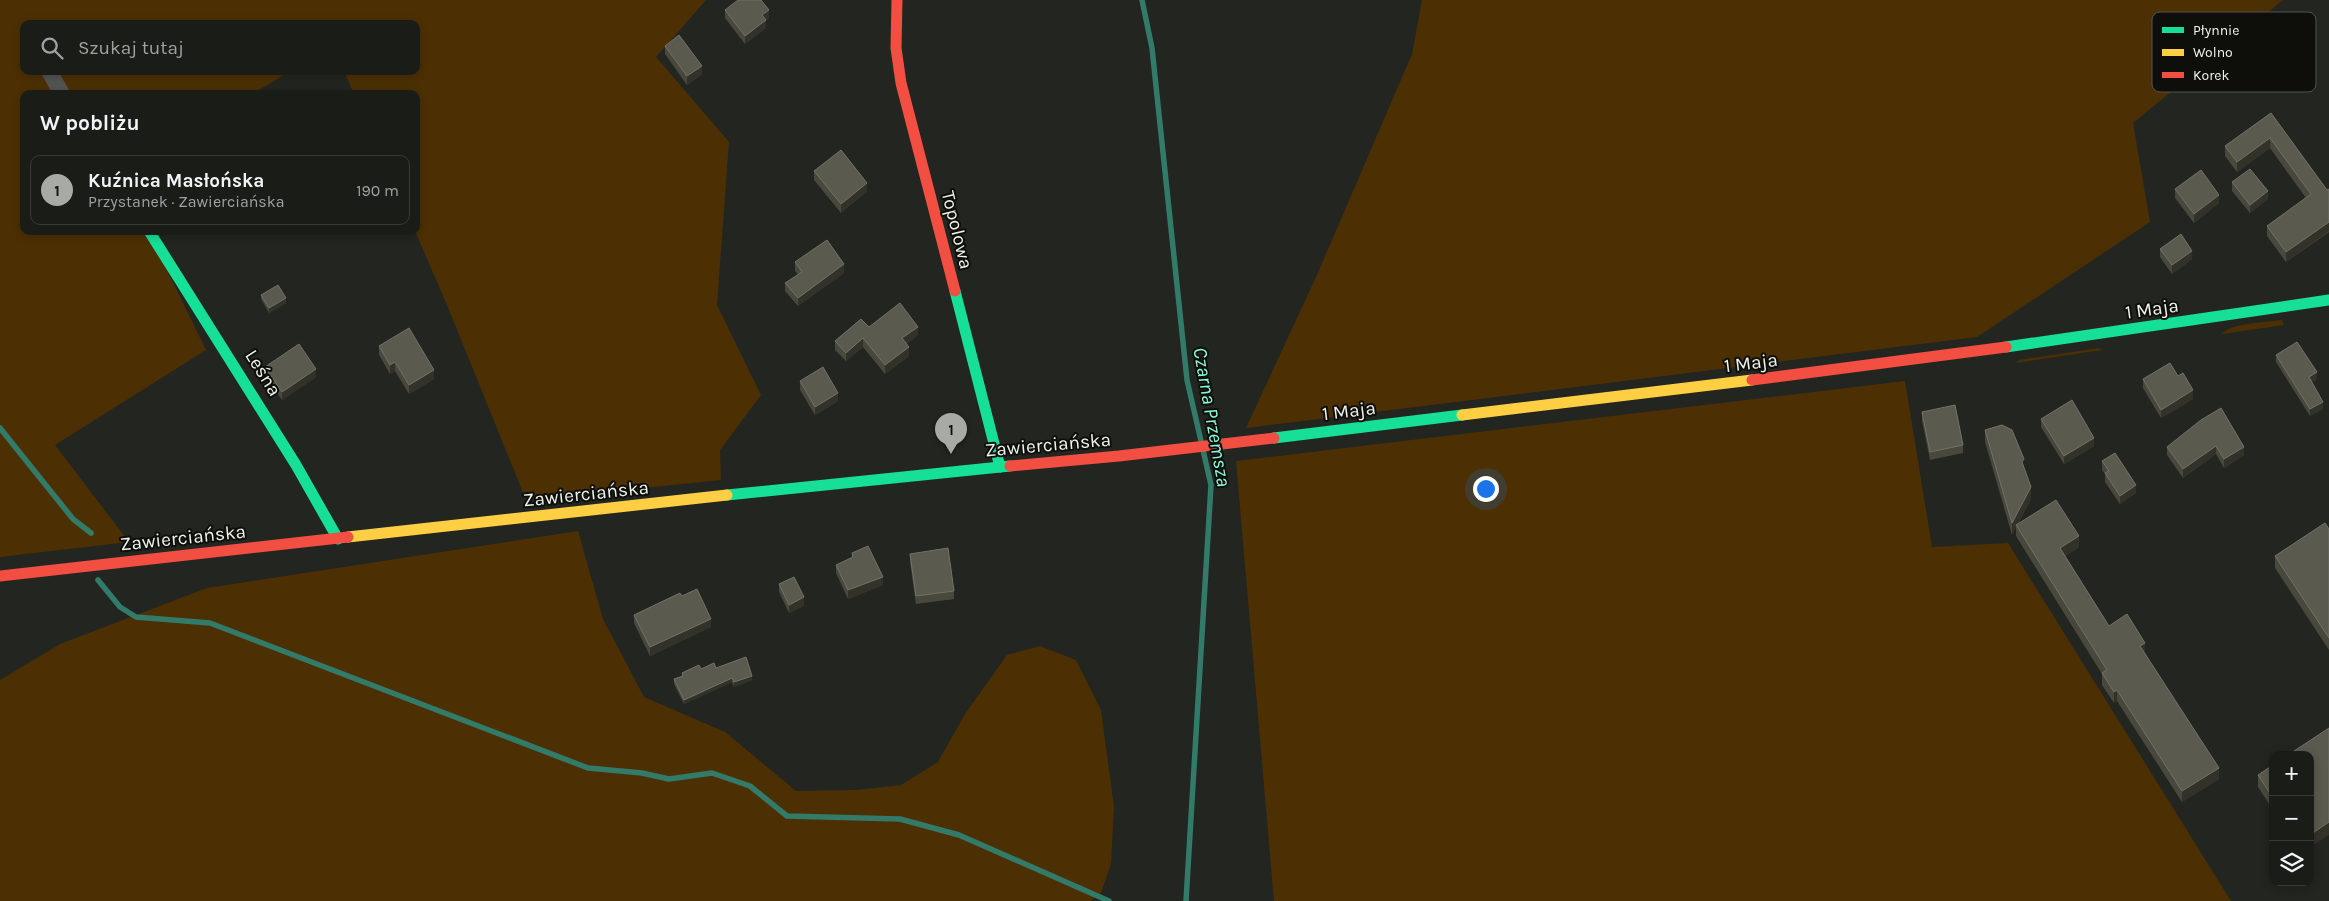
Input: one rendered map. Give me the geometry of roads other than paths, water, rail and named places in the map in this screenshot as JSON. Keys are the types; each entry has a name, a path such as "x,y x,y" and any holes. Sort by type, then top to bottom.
{"main road":[{"name":"Topolowa","path":"897,0 896,48 901,83 1000,467"},
{"name":"Leśna","path":"152,235 296,464 338,540"},
{"name":"1 Maja","path":"1176,449 1914,361 2329,300"},
{"name":"Zawierciańska","path":"0,576 338,540 916,474 1119,456 1176,449"}],"street":[{"path":"51,75 60,90"}],"waterway":[{"name":"Czarna Przemsza","path":"1142,0 1152,48 1187,380 1201,441"},
{"path":"0,428 73,519 91,533"},
{"name":"Czarna Przemsza","path":"1186,901 1211,485 1203,450"},
{"path":"98,580 120,607 136,617 210,623 588,768 642,773 669,779 712,773 750,786 787,816 900,819 959,835 1109,901"}],"place":[{"name":"Kuźnica Masłońska","path":"951,454"}]}
